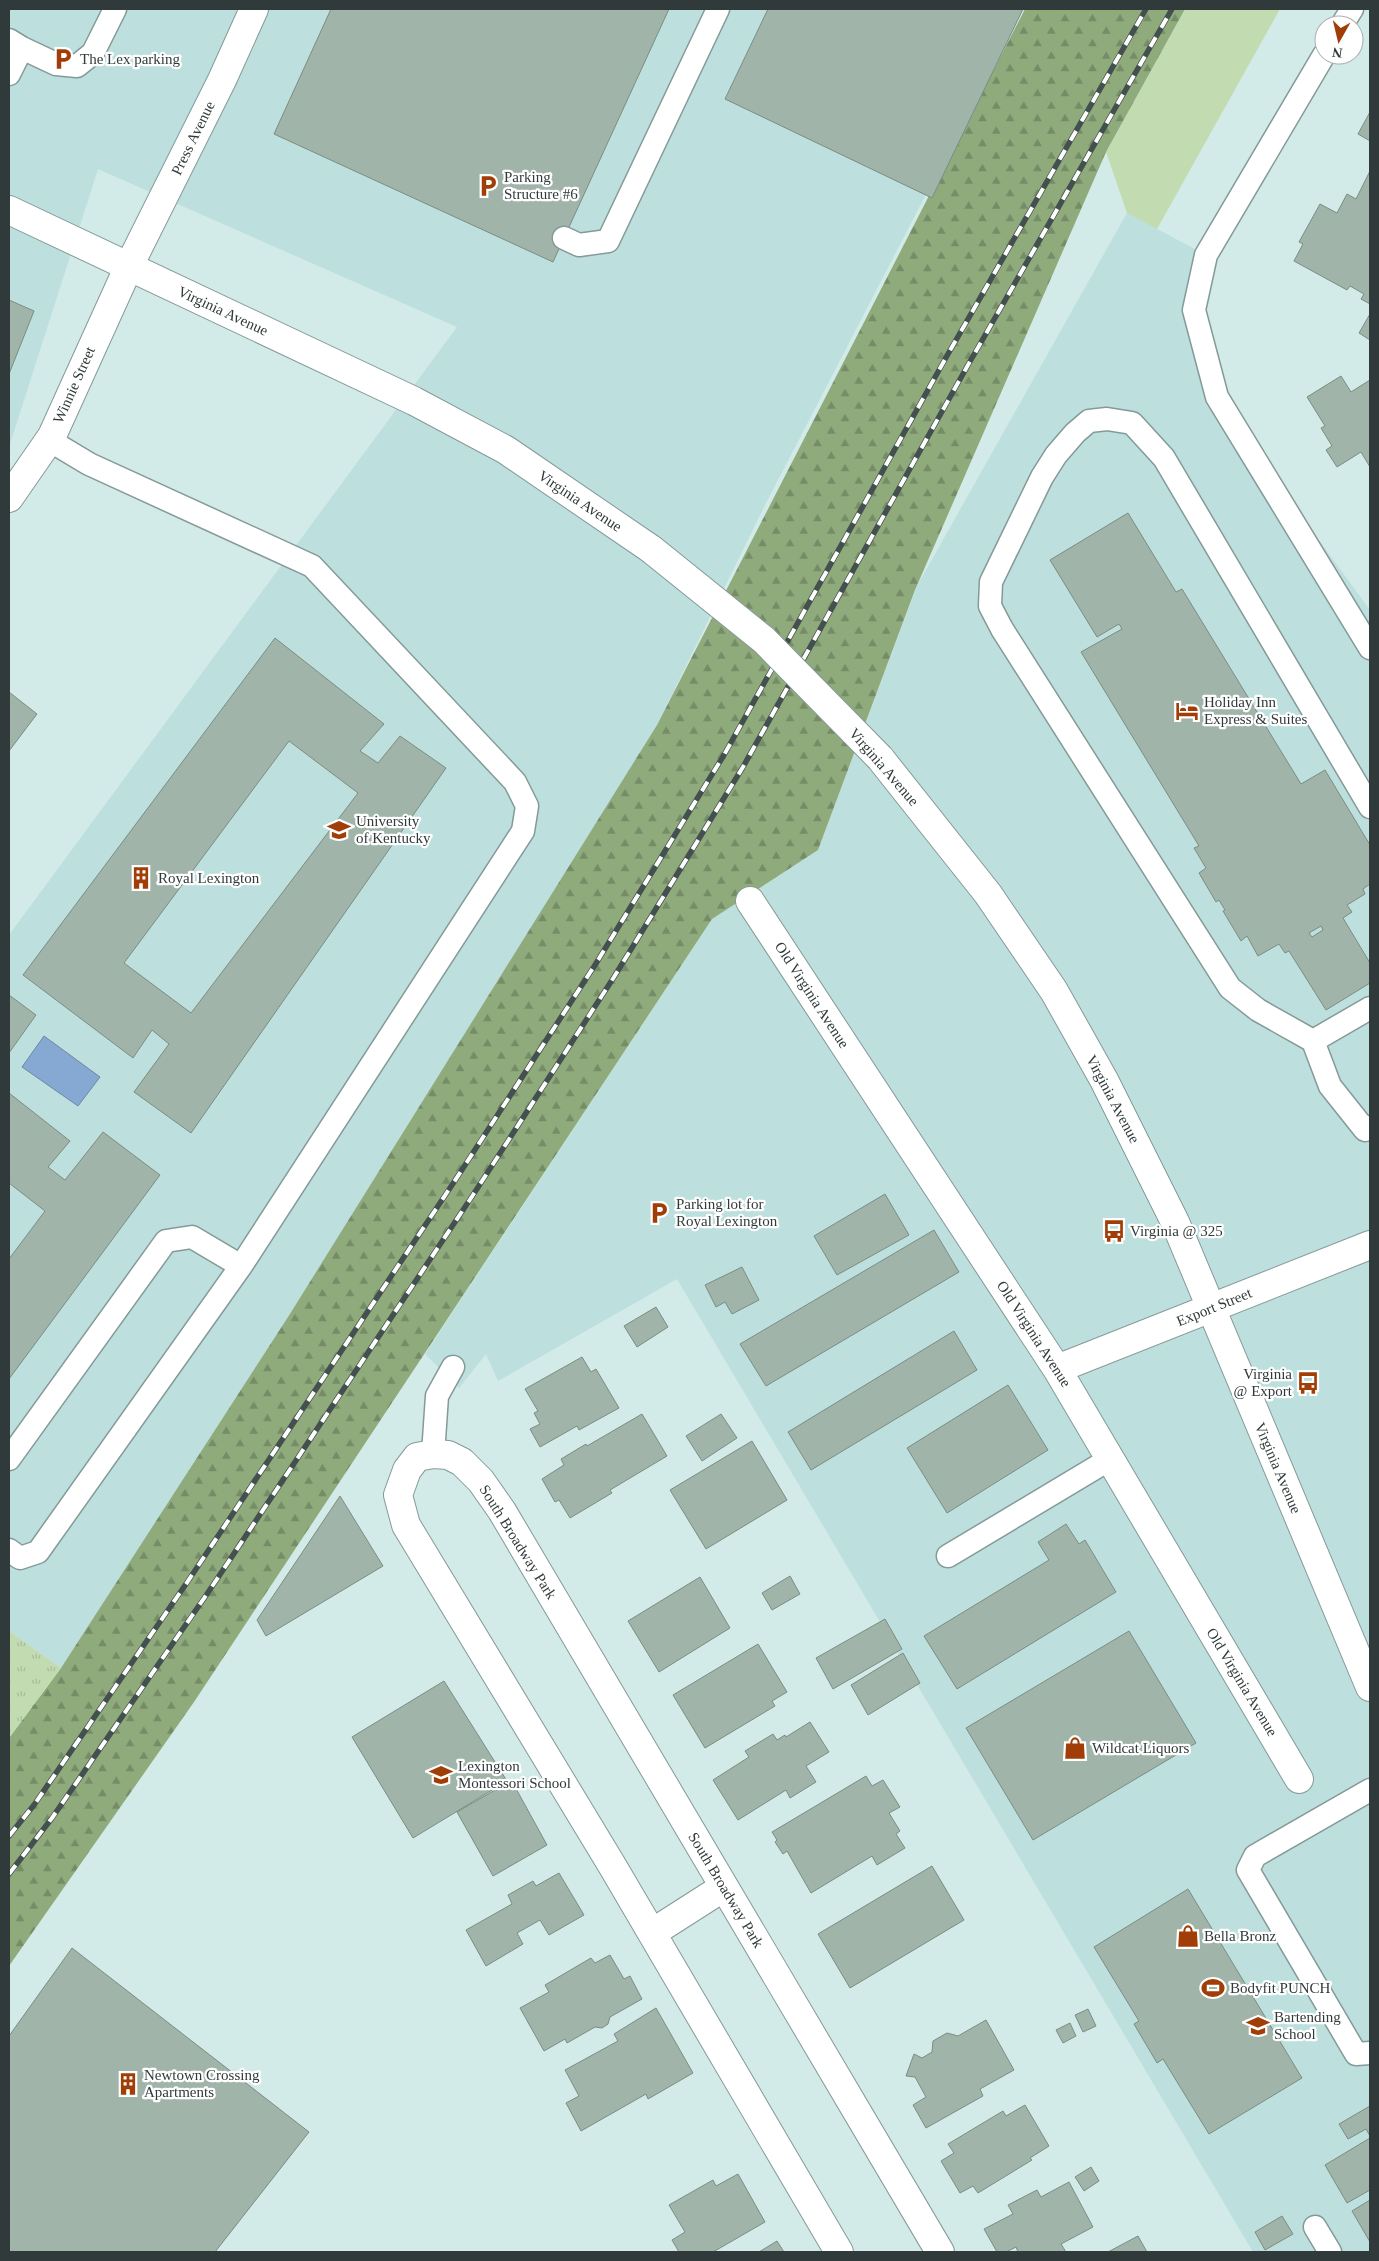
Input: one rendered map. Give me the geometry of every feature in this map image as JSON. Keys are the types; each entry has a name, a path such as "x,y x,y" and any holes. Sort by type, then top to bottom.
{"street":[{"name":"Press Avenue","path":"128,266 222,80 254,9"},
{"name":"Virginia Avenue","path":"9,210 414,401 506,450 651,549 764,640 880,758 988,894 1054,991 1104,1080 1156,1182 1174,1222 1370,1687"},
{"name":"Winnie Street","path":"9,498 49,440 128,266"},
{"name":"Old Virginia Avenue","path":"750,902 1057,1369 1299,1779"},
{"name":"Export Street","path":"1057,1369 1370,1245"},
{"name":"South Broadway Park","path":"433,1454 448,1454 462,1462 481,1481 502,1511 940,2252"},
{"path":"433,1454 417,1457 407,1470 398,1495 406,1525 652,1934 839,2252"},
{"path":"652,1934 724,1887"}],"lane":[{"path":"9,74 15,44 56,64 77,66 93,53 116,9"},
{"path":"564,238 579,245 608,241 718,9"},
{"path":"1318,65 1206,255 1194,310 1217,398 1370,648"},
{"path":"1370,807 1164,458 1132,423 1107,419 1089,421 1062,448 1042,477 991,582 990,606 1002,629 1230,988 1258,1010 1313,1040 1330,1086 1365,1130 1370,1127"},
{"path":"9,1550 20,1558 38,1552 241,1266 523,831 527,806 515,782 312,566 89,464 49,440"},
{"path":"1313,1040 1370,1008"},
{"path":"9,1459 166,1241 192,1237 241,1266"},
{"path":"433,1454 437,1396 452,1367"},
{"path":"948,1556 1110,1458"},
{"path":"1370,1790 1255,1856 1248,1870 1356,2054 1370,2052"},
{"path":"1315,2227 1330,2252"}],"shaded area":[{"name":"University of Kentucky","path":"9,9 1022,9 764,507 657,725 288,1317 61,1668 9,1631 9,935 457,327 98,169 9,447"},
{"path":"1127,213 1206,255 1194,310 1232,422 1370,610 1370,2252 1253,2252 677,1279 498,1381 486,1354 459,1388 425,1354 712,919 818,850 917,586"}],"green space":[{"path":"1025,9 1185,9 1106,152 915,590 818,850 712,919 194,1702 9,1966 9,1738 61,1668 288,1317 657,725"},
{"path":"1185,9 1280,9 1157,229 1127,213 1106,152"},
{"path":"9,1631 61,1668 9,1738"}],"water":[{"path":"44,1036 100,1077 78,1106 22,1067"}],"building":[{"name":"Parking Structure #6","path":"331,9 669,9 553,262 274,134"},
{"path":"768,9 1023,9 932,198 725,99"},
{"path":"1370,112 1370,141 1358,134"},
{"path":"1370,171 1370,304 1361,299 1364,294 1350,286 1347,290 1294,261 1303,244 1299,242 1320,204 1337,213 1347,194 1356,199"},
{"path":"9,300 34,311 9,374"},
{"path":"1370,314 1370,340 1359,333"},
{"path":"1341,376 1351,392 1370,380 1370,467 1361,452 1337,467 1326,450 1332,446 1321,428 1325,426 1307,397"},
{"name":"Holiday Inn Express & Suites","path":"1128,513 1176,592 1182,589 1301,784 1325,770 1370,845 1370,884 1363,889 1365,894 1347,905 1352,912 1343,918 1370,963 1370,983 1326,1010 1289,951 1285,953 1279,944 1258,956 1247,936 1241,941 1223,911 1225,910 1219,900 1216,902 1199,873 1206,868 1194,848 1199,846 1081,652 1122,629 1119,624 1097,637 1050,560","holes":["1321,926 1323,930 1312,937 1309,933"]},
{"name":"Royal Lexington","path":"275,638 384,724 360,751 378,763 400,736 446,768 191,1133 134,1092 169,1044 152,1030 133,1058 23,975","holes":["289,741 358,793 191,1013 124,963"]},
{"path":"9,692 37,714 9,751"},
{"path":"9,995 36,1015 9,1053"},
{"path":"9,1093 70,1141 48,1167 65,1180 103,1132 160,1175 9,1379 9,1259 45,1211 9,1183"},
{"path":"885,1194 909,1235 837,1275 814,1236"},
{"path":"934,1230 959,1272 766,1386 740,1344"},
{"path":"742,1267 759,1300 732,1314 725,1302 716,1307 705,1285"},
{"path":"656,1307 668,1327 637,1347 624,1326"},
{"path":"954,1331 977,1370 811,1470 788,1432"},
{"path":"582,1357 591,1372 596,1369 619,1408 579,1430 577,1426 540,1447 530,1429 540,1424 534,1413 538,1411 525,1389"},
{"path":"1008,1385 1048,1450 947,1513 907,1448"},
{"path":"642,1414 667,1456 610,1490 612,1493 570,1518 559,1500 555,1502 542,1479 564,1465 561,1459"},
{"path":"721,1414 737,1438 702,1461 686,1436"},
{"path":"752,1441 787,1500 706,1549 670,1490"},
{"path":"340,1496 383,1566 266,1636 257,1620"},
{"path":"1066,1524 1079,1544 1085,1540 1116,1592 957,1689 924,1636 1049,1560 1038,1542"},
{"path":"790,1576 800,1594 772,1610 762,1593"},
{"path":"700,1577 730,1628 659,1672 628,1621"},
{"path":"885,1619 902,1649 833,1689 816,1658"},
{"path":"1129,1631 1196,1743 1033,1840 966,1728"},
{"path":"758,1644 787,1692 772,1701 775,1706 705,1748 673,1695"},
{"path":"903,1653 920,1683 868,1715 851,1685"},
{"path":"444,1681 507,1781 413,1838 352,1737"},
{"path":"810,1722 829,1752 806,1766 816,1782 790,1798 786,1790 738,1820 713,1780 749,1757 745,1751 773,1734 777,1740 785,1735 786,1737"},
{"path":"866,1776 872,1786 883,1780 900,1807 889,1813 900,1831 896,1834 905,1848 877,1865 872,1856 811,1893 787,1851 783,1854 775,1842 777,1840 772,1832"},
{"path":"509,1782 511,1786 514,1785 547,1845 493,1876 457,1812"},
{"path":"932,1866 964,1920 850,1988 818,1934"},
{"path":"559,1873 584,1915 549,1935 540,1920 517,1933 523,1944 486,1966 466,1930 512,1904 508,1895 533,1881 536,1886"},
{"path":"1188,1889 1302,2078 1209,2134 1163,2059 1157,2063 1134,2024 1139,2021 1094,1947"},
{"name":"Newtown Crossing Apartments","path":"72,1948 309,2132 215,2252 9,2252 9,2036"},
{"path":"610,1955 624,1979 630,1976 642,1999 610,2017 608,2024 602,2028 595,2027 567,2043 565,2039 544,2051 520,2008 549,1992 545,1985 591,1958 595,1963"},
{"path":"656,2008 693,2073 648,2099 646,2094 581,2131 566,2103 579,2096 565,2070 618,2041 614,2034"},
{"path":"1088,2009 1096,2026 1083,2032 1075,2015"},
{"path":"986,2020 1014,2070 980,2089 983,2096 926,2128 913,2105 926,2097 915,2077 906,2076 914,2054 922,2058 932,2052 933,2041 947,2033 958,2036"},
{"path":"1070,2023 1076,2036 1063,2043 1056,2030"},
{"path":"1025,2105 1049,2146 1030,2158 1032,2160 978,2193 973,2186 960,2193 941,2161 954,2153 948,2144 1003,2111 1006,2116"},
{"path":"1370,2106 1370,2136 1366,2129 1348,2139 1339,2124"},
{"path":"1370,2138 1370,2190 1347,2203 1325,2165"},
{"path":"1091,2167 1099,2181 1084,2191 1075,2177"},
{"path":"738,2174 765,2222 713,2252 679,2252 672,2240 685,2232 669,2205 713,2180 716,2186"},
{"path":"1069,2182 1093,2227 1061,2244 1066,2252 1018,2252 1016,2247 1006,2252 997,2252 984,2229 1013,2214 1008,2205 1037,2190 1041,2197"},
{"path":"1370,2200 1370,2242 1352,2211"},
{"path":"1282,2216 1293,2234 1265,2250 1255,2232"},
{"path":"1138,2236 1147,2252 1108,2252"},
{"path":"777,2241 784,2252 759,2252"}],"railway":[{"path":"9,1836 34,1805 188,1581 454,1182 595,965 724,755 948,354 1146,9"},
{"path":"9,1874 52,1818 207,1594 473,1195 614,977 743,767 968,365 1172,9"}],"place":[{"name":"The Lex parking","path":"63,59"},
{"name":"Parking Structure #6","path":"488,186"},
{"name":"Holiday Inn Express & Suites","path":"1187,711"},
{"name":"University of Kentucky","path":"339,830"},
{"name":"Royal Lexington","path":"141,878"},
{"name":"Parking lot for Royal Lexington","path":"659,1213"},
{"name":"Virginia @ 325","path":"1114,1231"},
{"name":"Virginia @ Export","path":"1308,1383"},
{"name":"Wildcat Liquors","path":"1075,1748"},
{"name":"Lexington Montessori School","path":"441,1775"},
{"name":"Bella Bronz","path":"1188,1936"},
{"name":"Bodyfit PUNCH","path":"1213,1988"},
{"name":"Bartending School","path":"1258,2026"},
{"name":"Newtown Crossing Apartments","path":"128,2084"}]}
